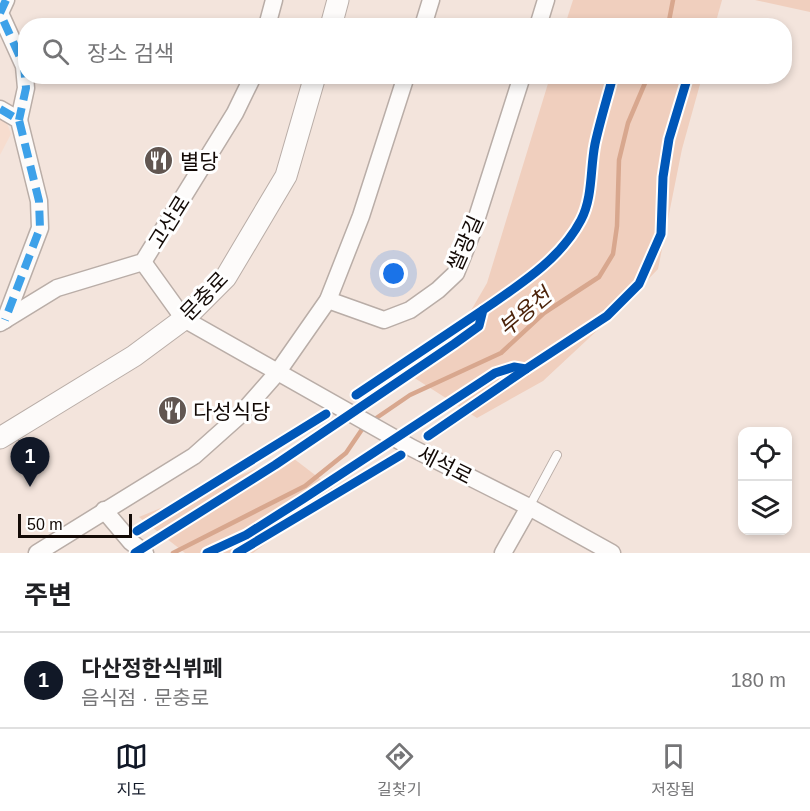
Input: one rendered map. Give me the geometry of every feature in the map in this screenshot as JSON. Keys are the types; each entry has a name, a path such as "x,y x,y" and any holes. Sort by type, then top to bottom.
{"street":[{"path":"6,0 0,14 18,53"},
{"path":"269,18 274,0"},
{"path":"333,18 338,0"},
{"path":"425,18 431,0"},
{"path":"540,18 546,0"},
{"path":"3,322 40,228 39,201 19,120 26,84"},
{"name":"고산로","path":"3,322 57,288 143,262 235,113 249,84"},
{"name":"문충로","path":"0,438 134,356 184,319 226,277 286,176 313,84"},
{"path":"37,553 194,456 240,415 277,373 328,300 361,216 403,84"},
{"name":"쌀광길","path":"328,300 384,320 410,310 438,290 456,273 472,233 519,84"},
{"path":"0,109 19,120"},
{"name":"세석로","path":"143,262 184,319 412,448 529,507 612,553"},
{"path":"504,553 529,507"},
{"path":"104,510 131,542 145,553"}],"lane":[{"path":"529,507 557,455"}],"shaded area":[{"path":"573,0 722,0 717,18 567,18"},
{"path":"755,0 810,0 810,12"},
{"path":"548,84 700,84 682,149 658,269 617,312 543,381 477,418 413,377 452,343 487,283"},
{"path":"0,113 4,115 11,134 0,155"},
{"path":"289,455 336,491 253,553 185,553 139,517"}],"waterway":[{"name":"부용천","path":"670,18 673,0"},
{"name":"부용천","path":"372,421 410,395 501,353 544,313 599,277 613,254 617,226 619,160 628,123 645,84"},
{"name":"부용천","path":"173,553 305,486 346,453 365,425"}],"marked path":[{"path":"6,0 0,13 18,53"},
{"path":"19,120 26,84"},
{"path":"0,109 19,120 39,201 40,228 5,320"}],"cycle path":[{"path":"135,553 275,465 454,344 479,326 483,310 538,271 562,247 585,211 595,144 611,84"},
{"path":"207,553 246,535 495,373 514,367 526,369 607,316 639,284 661,234 663,177 669,139 686,84"},
{"path":"356,395 483,310"},
{"path":"428,436 526,369"},
{"path":"137,531 326,414"},
{"path":"237,553 401,455"}],"place":[{"name":"별당","path":"159,161"},
{"name":"다성식당","path":"172,411"},
{"name":"다산정한식뷔페","path":"30,487"}]}
